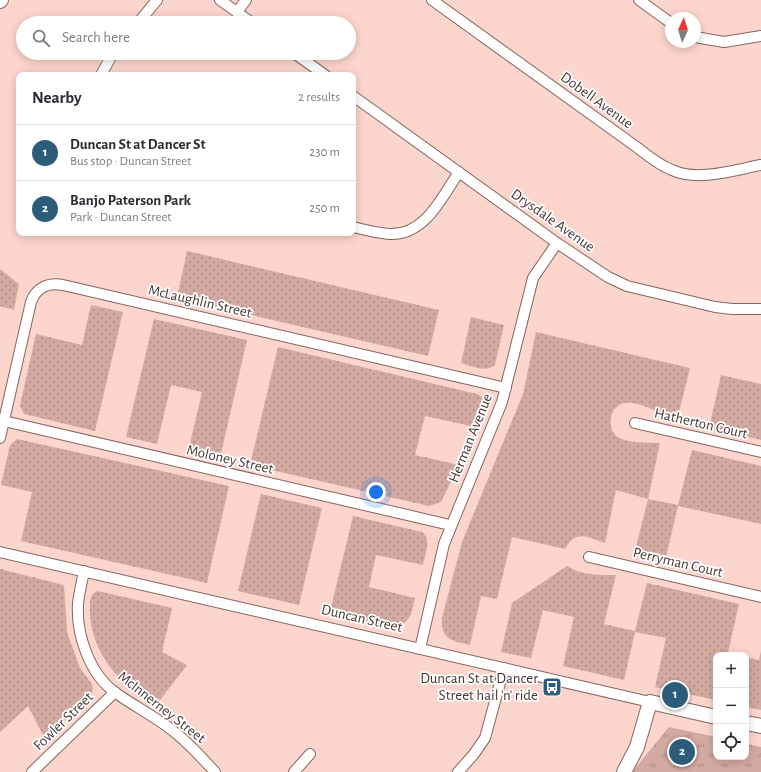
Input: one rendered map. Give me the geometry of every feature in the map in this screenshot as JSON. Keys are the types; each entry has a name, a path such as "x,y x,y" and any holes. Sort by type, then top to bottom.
{"street":[{"path":"144,16 157,0"},
{"path":"220,0 242,16"},
{"path":"237,12 246,0"},
{"name":"Dobell Avenue","path":"432,0 638,148 673,171 686,175 709,174 761,165"},
{"path":"643,1 665,18"},
{"path":"701,38 724,42 761,36"},
{"path":"103,72 110,60"},
{"path":"304,60 320,72"},
{"name":"Drysdale Avenue","path":"356,98 557,242 608,276 627,286 714,307 732,309 761,309"},
{"path":"356,228 391,234 404,233 413,229 429,215 459,172"},
{"name":"Herman Avenue","path":"420,649 444,544 450,525 497,416 506,388 533,278 557,242"},
{"name":"McLaughlin Street","path":"0,438 31,302 37,291 52,284 506,388"},
{"name":"Moloney Street","path":"4,421 450,525"},
{"name":"Hatherton Court","path":"635,423 761,452"},
{"name":"Duncan Street","path":"0,552 713,716"},
{"name":"Perryman Court","path":"589,557 761,596"},
{"name":"McInnerney Street","path":"84,571 78,604 78,619 82,639 92,665 102,679 115,692 176,733 211,771"},
{"path":"458,772 474,754 485,738 504,668"},
{"name":"Fowler Street","path":"32,772 115,692"},
{"path":"624,772 636,747 650,702"},
{"path":"749,724 761,726"},
{"path":"294,772 310,754"}],"green space":[{"path":"187,251 439,310 428,356 177,298"},
{"path":"0,269 19,284 14,310 0,306"},
{"path":"91,305 123,312 95,431 24,414 20,406 36,334 82,345"},
{"path":"471,317 504,325 495,365 491,367 483,369 461,363"},
{"path":"154,319 247,340 220,458 188,452 202,392 171,385 157,444 126,437"},
{"path":"536,332 690,368 677,420 645,406 631,403 620,405 613,412 611,417 612,428 618,437 633,442 660,443 648,499 616,490 605,543 582,536 573,539 565,549 512,537 497,599 481,596 470,645 448,638 443,631 442,618 462,542 523,394"},
{"path":"278,347 477,394 482,397 484,406 475,427 425,416 415,455 459,465 441,502 429,506 250,465"},
{"path":"721,375 761,384 761,440 709,428"},
{"path":"17,439 229,486 207,583 21,541 32,492 1,485 10,445"},
{"path":"692,450 761,466 761,524 678,506 665,561 634,555 648,499 678,505"},
{"path":"261,494 322,508 299,605 238,591"},
{"path":"353,516 422,532 427,539 427,547 423,565 376,555 369,587 415,598 409,618 404,623 398,625 379,624 330,612"},
{"path":"567,566 579,572 597,575 616,575 604,624 635,631 647,583 739,604 728,652 713,652 713,699 655,687 666,638 635,632 624,680 563,666 574,617 543,610 531,658 501,652 512,603"},
{"path":"0,569 64,585 67,632 80,668 92,684 93,689 90,698 45,739 28,706 0,732"},
{"path":"98,591 172,608 162,652 187,665 157,704 135,691 116,675 103,657 94,637 90,616 91,598 94,593"},
{"path":"761,651 761,710 749,708 749,658 759,660"},
{"path":"669,727 713,736 713,760 749,760 749,745 761,747 761,772 632,772"}],"place":[{"name":"Duncan St at Dancer Street hail 'n' ride","path":"552,687"},
{"name":"Duncan St at Dancer St","path":"675,695"},
{"name":"Banjo Paterson Park","path":"682,752"}]}
